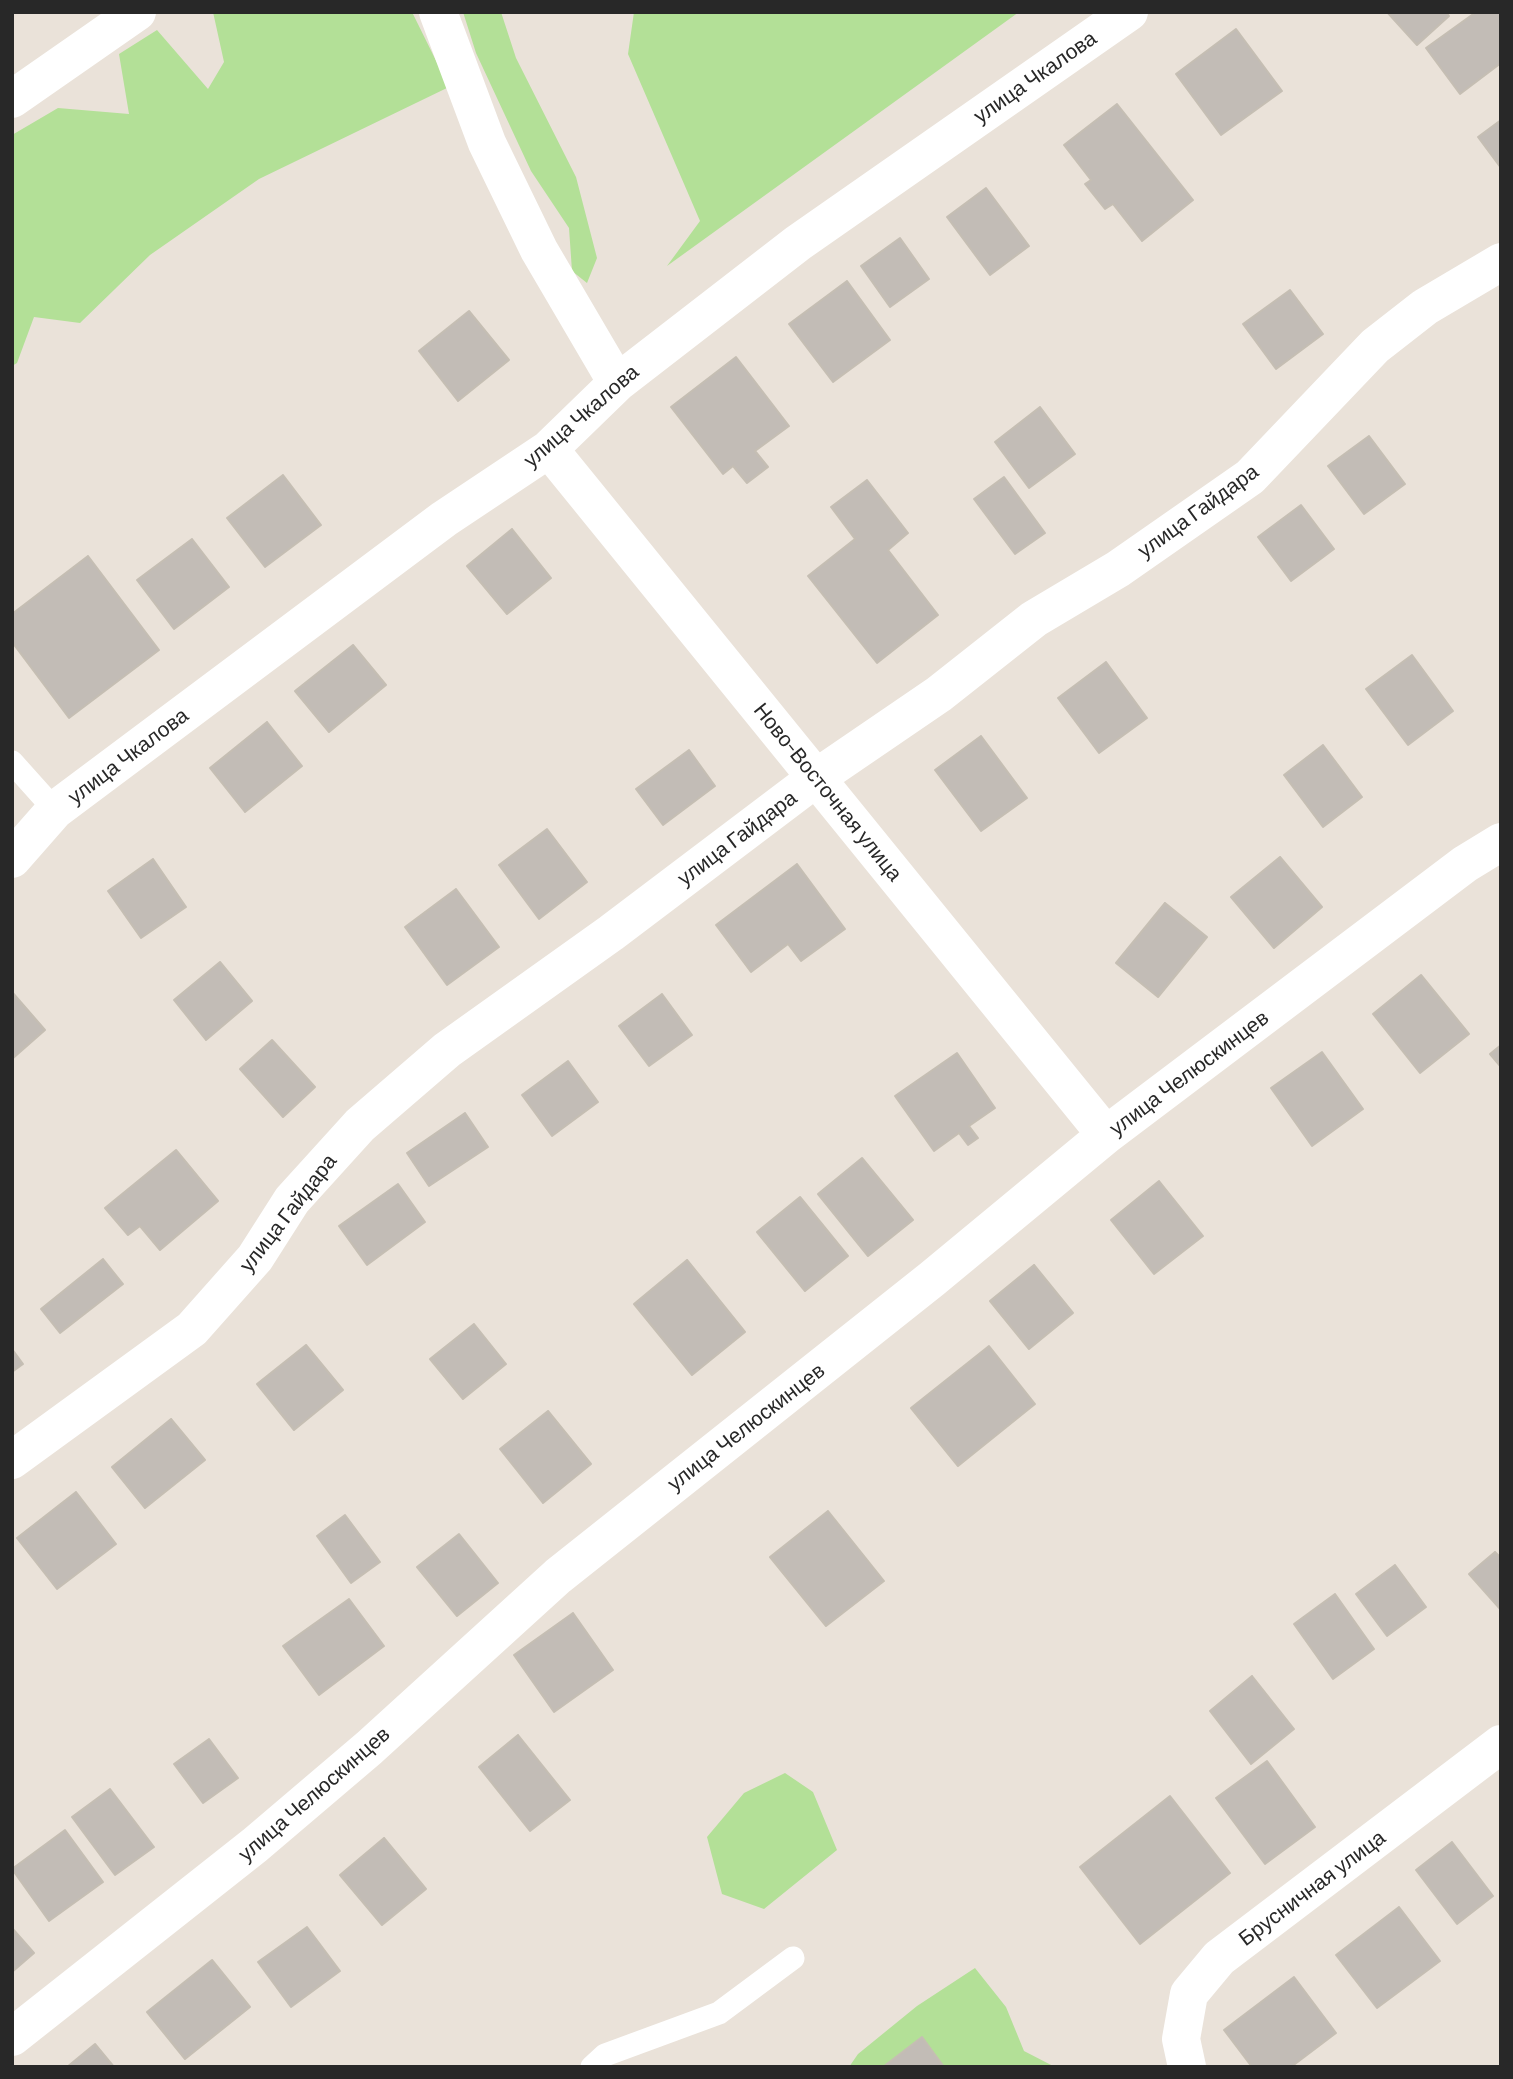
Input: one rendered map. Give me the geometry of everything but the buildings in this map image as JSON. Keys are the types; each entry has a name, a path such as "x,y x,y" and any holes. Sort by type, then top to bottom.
{"street":[{"path":"12,99 137,12"},
{"path":"438,12 487,144 540,250 617,383"},
{"name":"улица Чкалова","path":"12,859 55,810 444,519 549,449 617,383 798,243 1129,12"},
{"name":"улица Гайдара","path":"12,1460 192,1329 255,1258 292,1200 360,1125 447,1050 611,933 816,778 939,694 1034,619 1118,569 1250,477 1375,346 1425,307 1501,262"},
{"name":"Ново-Восточная улица","path":"549,449 1106,1135"},
{"name":"улица Челюскинцев","path":"12,2038 255,1846 369,1748 558,1576 932,1279 1106,1135 1465,864 1501,842"},
{"name":"Брусничная улица","path":"1187,2067 1181,2039 1189,1994 1219,1958 1501,1744"}],"lane":[{"path":"12,761 55,810"},
{"path":"592,2067 605,2055 719,2013 793,1958"}],"green space":[{"path":"213,12 412,12 449,87 259,179 150,255 80,323 34,317 17,363 12,366 12,135 58,108 129,114 119,54 157,30 208,89 224,62"},
{"path":"463,12 501,12 516,58 576,177 597,258 587,283 572,271 569,228 531,171 476,53"},
{"path":"634,12 1019,12 667,266 700,221 628,54"},
{"path":"785,1773 813,1792 837,1850 764,1909 722,1894 707,1837 744,1793"},
{"path":"975,1968 1006,2007 1024,2051 1055,2067 849,2067 858,2054 917,2006"}]}
